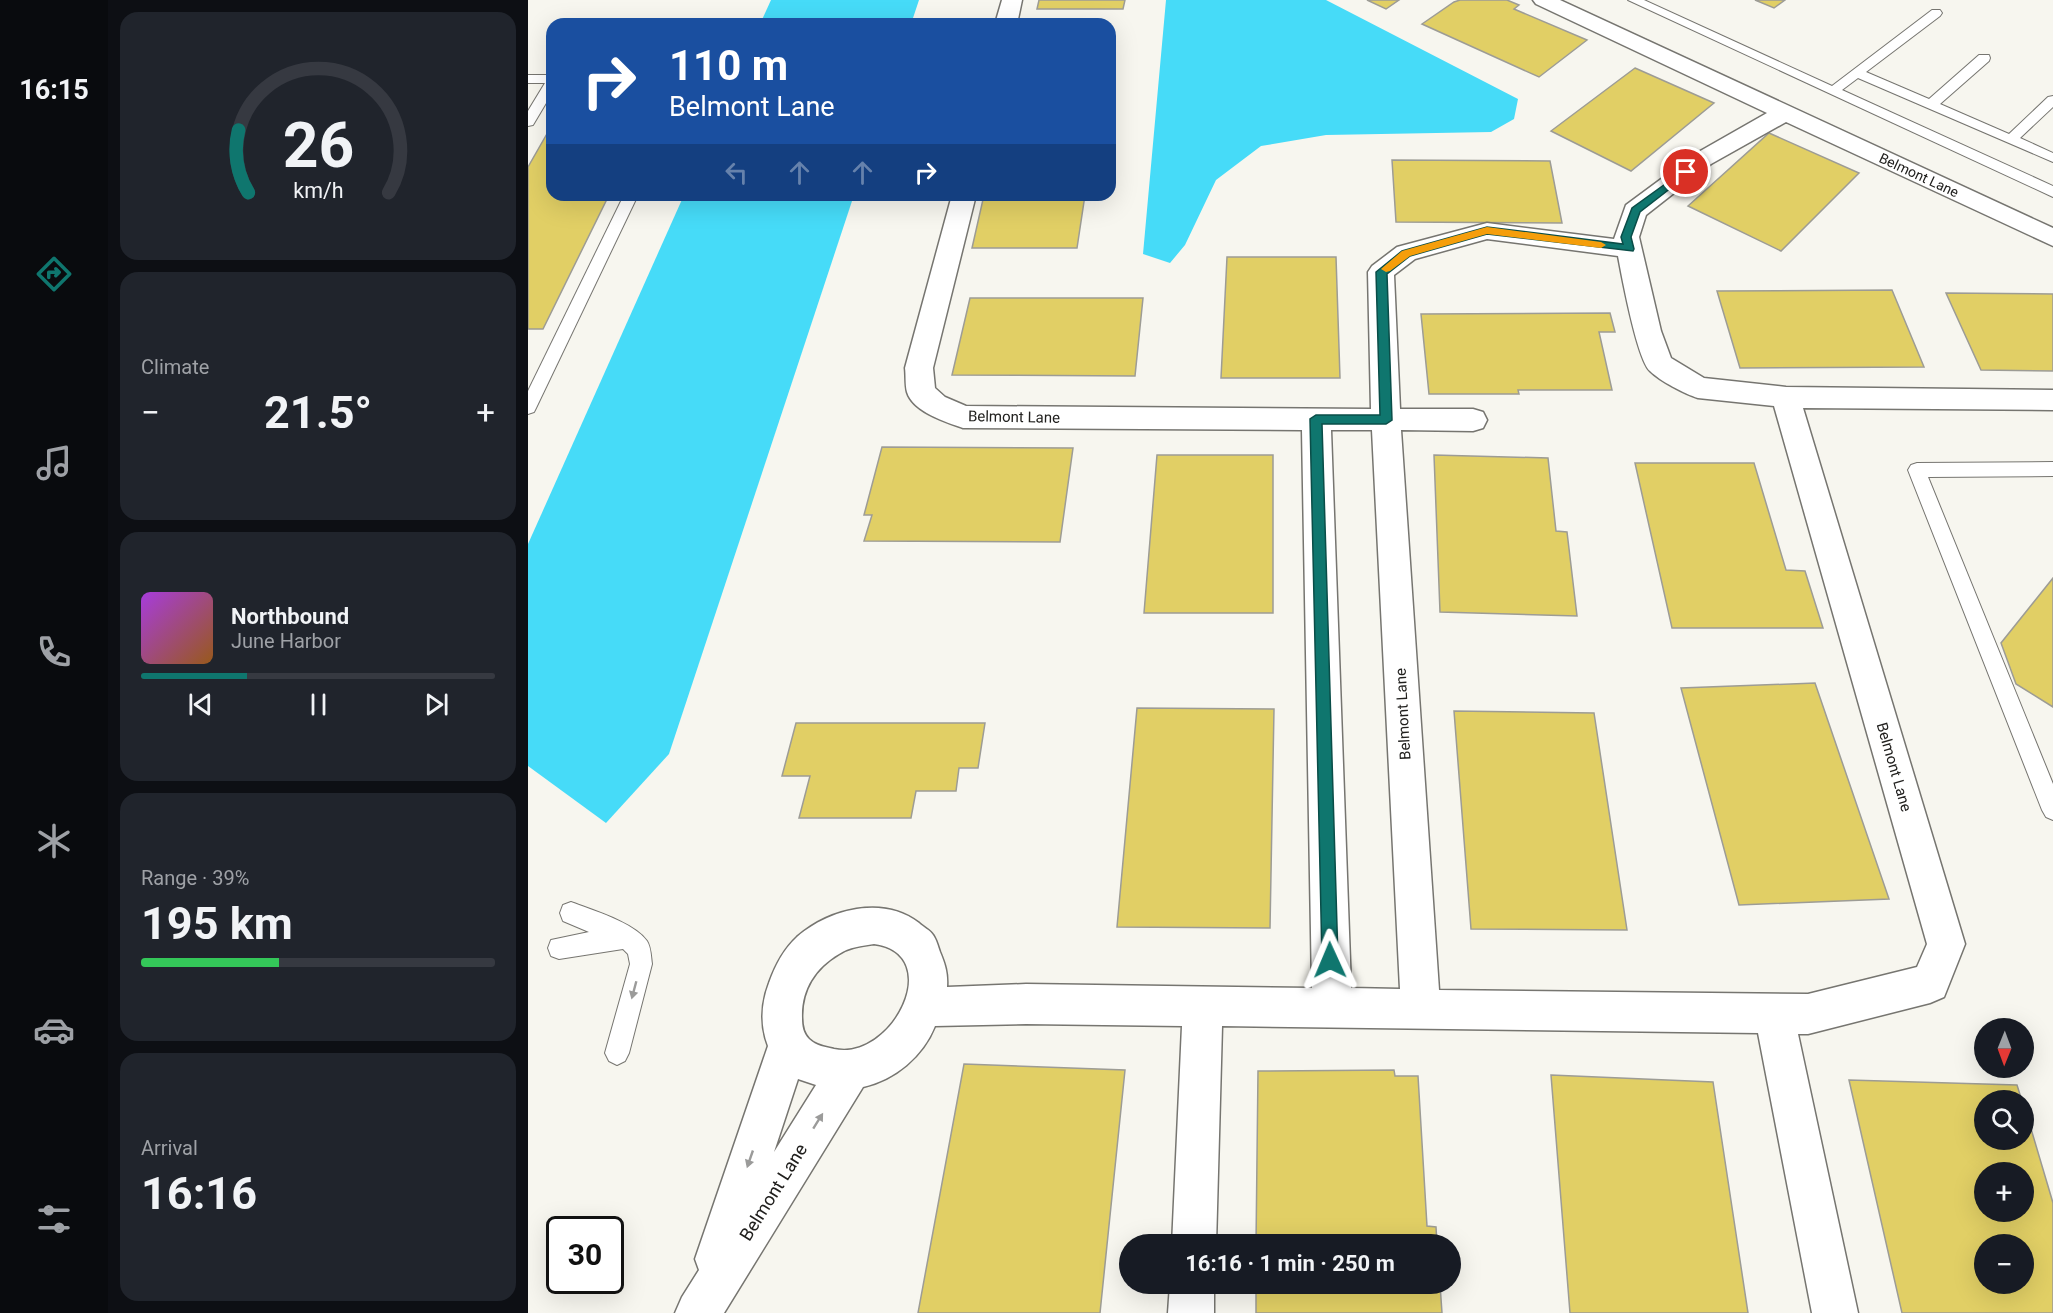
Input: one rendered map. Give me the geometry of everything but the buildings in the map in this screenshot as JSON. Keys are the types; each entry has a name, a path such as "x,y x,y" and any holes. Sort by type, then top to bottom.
{"street":[{"path":"1007,18 1011,0"},
{"name":"Belmont Lane","path":"1543,0 2053,238"},
{"path":"1785,113 1703,159 1635,211 1626,237 1648,331 1659,364 1698,388 1786,397 2053,400"},
{"name":"Belmont Lane","path":"963,201 919,368 921,392 935,404 963,417 1473,420"},
{"name":"Belmont Lane","path":"1420,1009 1386,420 1381,272 1406,253 1487,231 1629,249"},
{"name":"Belmont Lane","path":"926,1007 1026,1004 1808,1014 1930,982 1946,944 1786,397"},
{"path":"1316,419 1332,1007"},
{"path":"874,925 896,930 913,942 925,960 929,983 926,1007 914,1030 896,1050 874,1065 849,1071 824,1070 804,1060 789,1044 782,1022 783,998 792,974 807,954 828,937 851,927 874,925"},
{"path":"1194,1234 1203,1006"},
{"path":"1774,1014 1835,1313"},
{"name":"Belmont Lane","path":"698,1313 789,1044"},
{"name":"Belmont Lane","path":"698,1313 849,1071"},
{"path":"1191,1313 1192,1294"}],"lane":[{"path":"1634,0 2053,192"},
{"path":"1833,91 1936,13"},
{"path":"1931,105 1984,58"},
{"path":"1857,73 2053,158"},
{"path":"528,79 546,80"},
{"path":"528,122 546,90"},
{"path":"2010,140 2053,100"},
{"path":"528,408 628,201"},
{"path":"2053,469 1917,470 2053,810"},
{"path":"571,913 627,937 639,949 640,964 617,1053"},
{"path":"559,948 627,937"}],"water":[{"path":"771,0 919,0 913,18 763,18"},
{"path":"1166,0 1326,0 1518,99 1514,119 1491,132 1326,135 1261,146 1216,180 1185,245 1170,263 1143,254"},
{"path":"681,201 852,201 669,754 606,823 528,766 528,544"}],"slow traffic":[{"path":"1386,269 1406,253 1487,231 1601,245"}],"route":[{"path":"1330,960 1316,419 1386,420 1381,272 1406,253 1487,231 1629,249 1626,237 1635,211 1686,172"}]}
